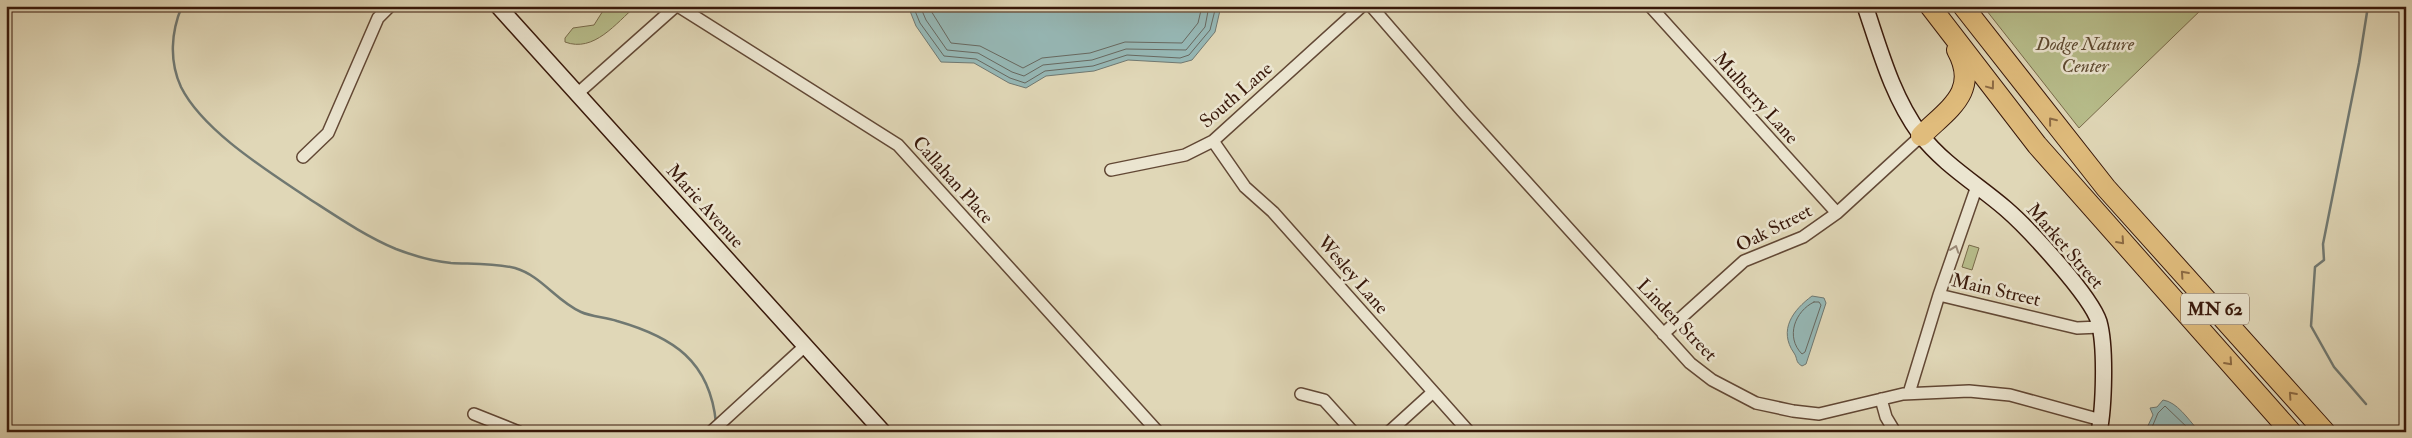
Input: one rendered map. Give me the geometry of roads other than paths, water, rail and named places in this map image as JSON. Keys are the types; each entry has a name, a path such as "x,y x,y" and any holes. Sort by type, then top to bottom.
{"highway":[{"name":"MN 62","path":"1963,6 2105,186 2325,432"},
{"path":"1921,136 1955,104 1962,92 1965,76 1963,62 1935,13"},
{"name":"MN 62","path":"1935,13 2037,146 2287,430"}],"street":[{"path":"303,157 328,133 378,18 390,6"},
{"name":"Marie Avenue","path":"498,6 883,432"},
{"name":"Callahan Place","path":"577,94 677,6 898,145 1158,432"},
{"name":"South Lane","path":"1111,170 1185,155 1213,141 1362,6"},
{"name":"Linden Street","path":"1371,6 1662,334 1690,363 1705,374 1756,403 1819,414 1909,393 1969,391 2010,395 2103,428"},
{"name":"Mulberry Lane","path":"1650,6 1837,213"},
{"name":"Market Street","path":"1864,6 1902,108 1921,136 1949,166 2007,209 2072,280 2088,301 2100,327 2104,367 2103,428"},
{"name":"Oak Street","path":"1662,334 1744,261 1803,237 1837,213 1921,136"},
{"name":"Wesley Lane","path":"1213,141 1245,187 1274,212 1469,432"},
{"name":"Main Street","path":"1977,186 1939,295 2077,328 2100,327"},
{"path":"1909,393 1939,295"},
{"path":"711,432 806,346"},
{"path":"1389,432 1433,392"},
{"path":"1301,394 1324,400 1353,432"},
{"path":"1881,399 1886,417 1896,432"},
{"path":"474,414 519,432"}],"water":[{"path":"908,6 1221,6 1215,32 1192,60 1181,63 1128,60 1094,71 1046,76 1026,88 1009,83 974,63 941,62 916,26"},
{"path":"1812,296 1824,298 1826,303 1806,364 1802,366 1797,362 1789,345 1788,329 1794,314"},
{"path":"2163,400 2173,404 2182,412 2197,429 2197,432 2145,432 2153,415 2150,408 2157,407"}],"waterway":[{"path":"182,6 178,16 173,46 177,77 191,103 220,134 238,149 329,212 384,244 410,254 437,261 491,264 515,268 533,277 564,302 581,312 637,327 671,344 697,368 706,383 716,423"},
{"path":"2366,404 2334,367 2311,326 2315,267 2324,260 2323,244 2359,63 2368,6"}],"park label":[{"name":"Dodge Nature Center","path":"2085,55"}]}
